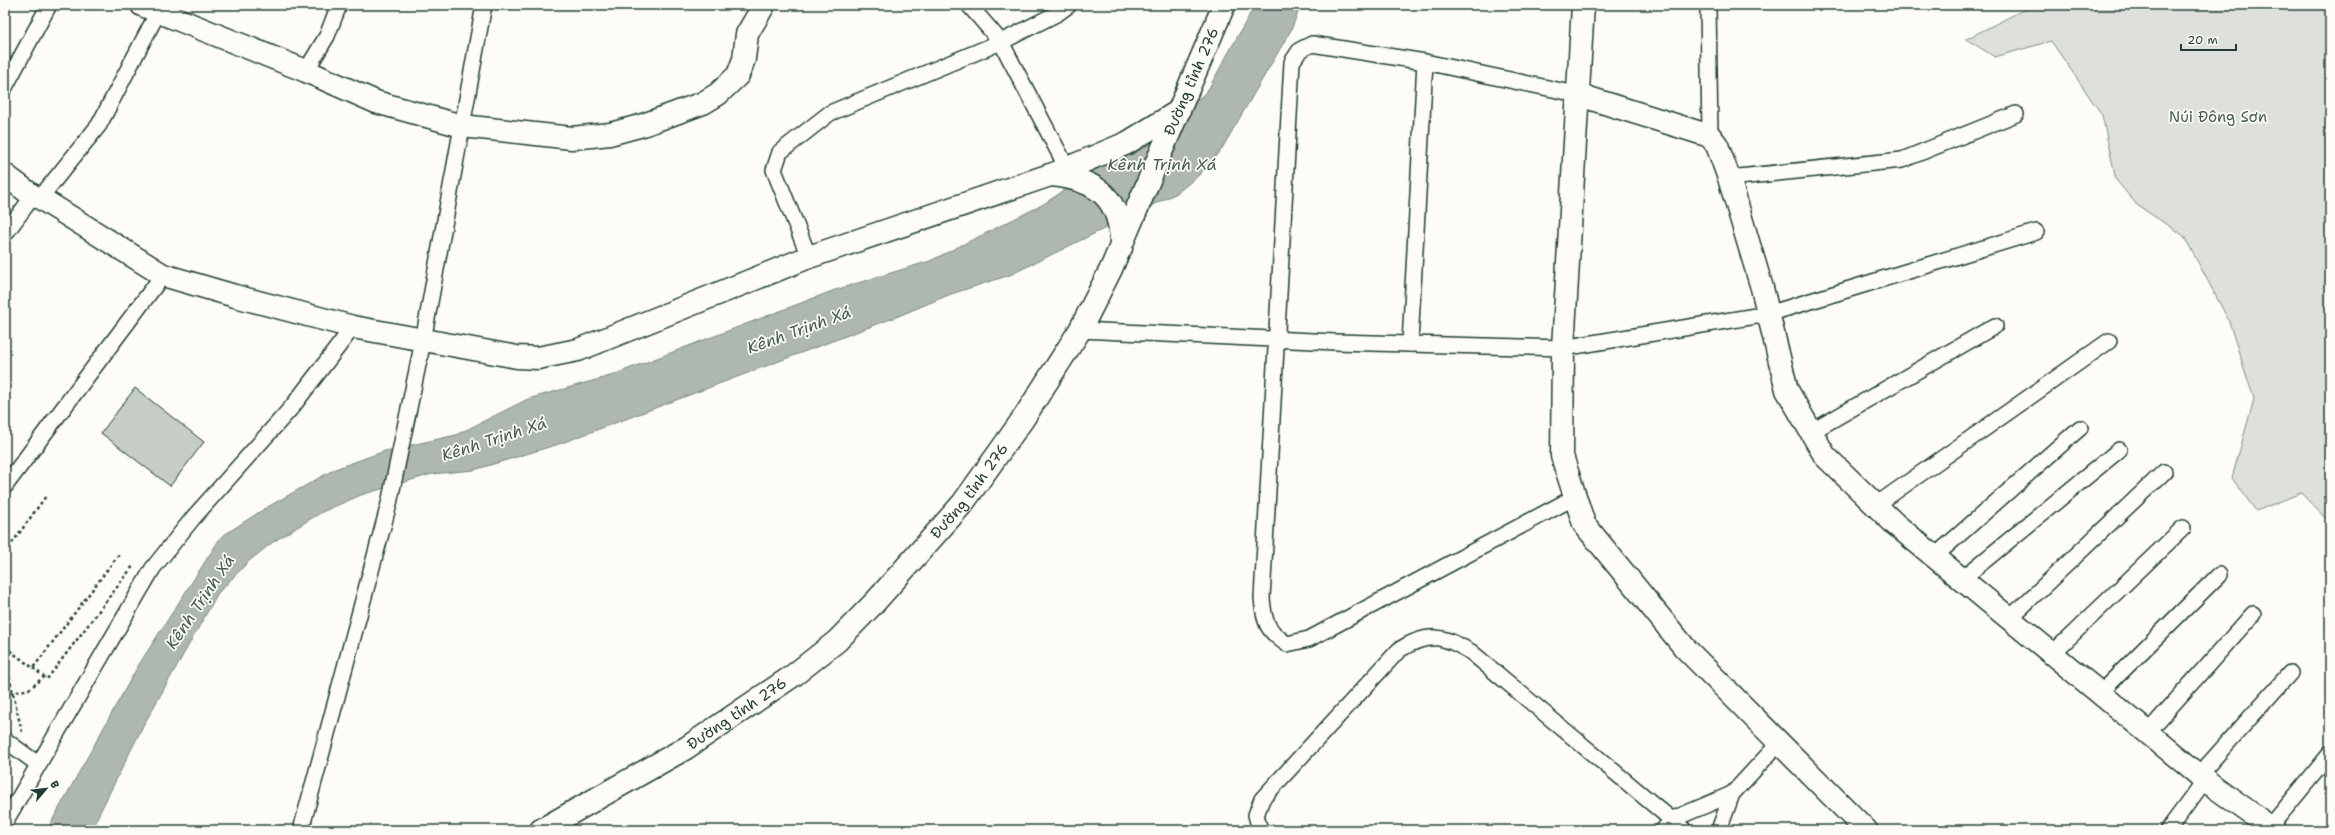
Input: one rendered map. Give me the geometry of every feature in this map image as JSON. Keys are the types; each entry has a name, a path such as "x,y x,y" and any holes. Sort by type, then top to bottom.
{"main road":[{"path":"150,9 306,71 376,102 462,126 572,138 610,134 643,125 703,103 718,94 738,75 744,59 747,34 764,5"},
{"name":"Đường tỉnh 276","path":"541,830 566,823 719,727 794,675 837,641 876,601 963,503 1024,419 1080,330 1120,248 1224,5"},
{"path":"1583,5 1576,94 1563,348 1562,456 1584,524 1685,648 1866,830"},
{"path":"1576,94 1710,136 1717,145 1729,178 1768,314 1787,390 1825,456 1895,524 2202,777 2272,828"},
{"path":"5,175 37,197 163,275 353,328 517,357 538,358 578,350 809,257 1058,172 1127,143 1179,111"},
{"path":"1058,172 1083,180 1102,192 1117,221 1120,248"}],"street":[{"path":"5,87 50,5"},
{"path":"306,71 327,36 339,5"},
{"path":"301,830 389,504 423,341 484,5"},
{"path":"969,5 1001,42 1058,172"},
{"path":"809,257 774,170 780,152 830,113 1001,42 1058,13 1069,5"},
{"path":"1708,5 1710,136"},
{"path":"5,234 99,125 150,9"},
{"path":"1576,94 1425,62 1312,44 1300,50 1292,62 1262,598 1263,617 1273,635 1287,644 1309,639 1576,497"},
{"path":"1410,344 1425,62"},
{"path":"1729,178 1902,160 2016,114"},
{"path":"1080,330 1410,344 1563,348 1768,314 2036,232"},
{"path":"5,486 163,275"},
{"path":"1811,432 1995,326"},
{"path":"5,822 153,568 193,518 292,406 353,328"},
{"path":"1876,505 2108,341"},
{"path":"1935,556 2080,428"},
{"path":"1962,579 2119,450"},
{"path":"2010,618 2164,472"},
{"path":"2053,654 2183,528"},
{"path":"2100,693 2219,575"},
{"path":"2148,732 2253,614"},
{"path":"1260,830 1256,815 1262,799 1399,650 1414,640 1430,636 1456,644 1471,652 1668,825 1684,830"},
{"path":"2168,830 2202,777 2290,673"},
{"path":"5,740 39,765"},
{"path":"1668,825 1732,794 1779,743"},
{"path":"2272,828 2330,754"},
{"path":"1720,830 1732,794"}],"path":[{"path":"5,553 46,496"},
{"path":"33,668 120,553"},
{"path":"5,646 47,679 133,566"},
{"path":"5,659 23,736"},
{"path":"5,695 14,694 29,689 44,677"}],"green space":[{"name":"Núi Đông Sơn","path":"2033,5 2330,5 2330,523 2301,493 2256,511 2232,478 2254,399 2228,319 2184,236 2137,205 2116,180 2102,115 2051,41 1995,57 1966,39"}],"water":[{"name":"Kênh Trịnh Xá","path":"1255,5 1301,5 1291,30 1221,150 1199,175 1177,193 1010,275 951,294 896,317 562,443 474,470 432,474 361,495 322,512 273,542 249,561 218,593 143,726 91,830 47,830 138,666 221,537 264,509 335,469 385,451 456,435 528,399 610,376 835,290 930,261 1042,205 1149,135 1203,95 1209,88"}],"building":[{"path":"135,388 204,442 170,486 101,433"}]}
